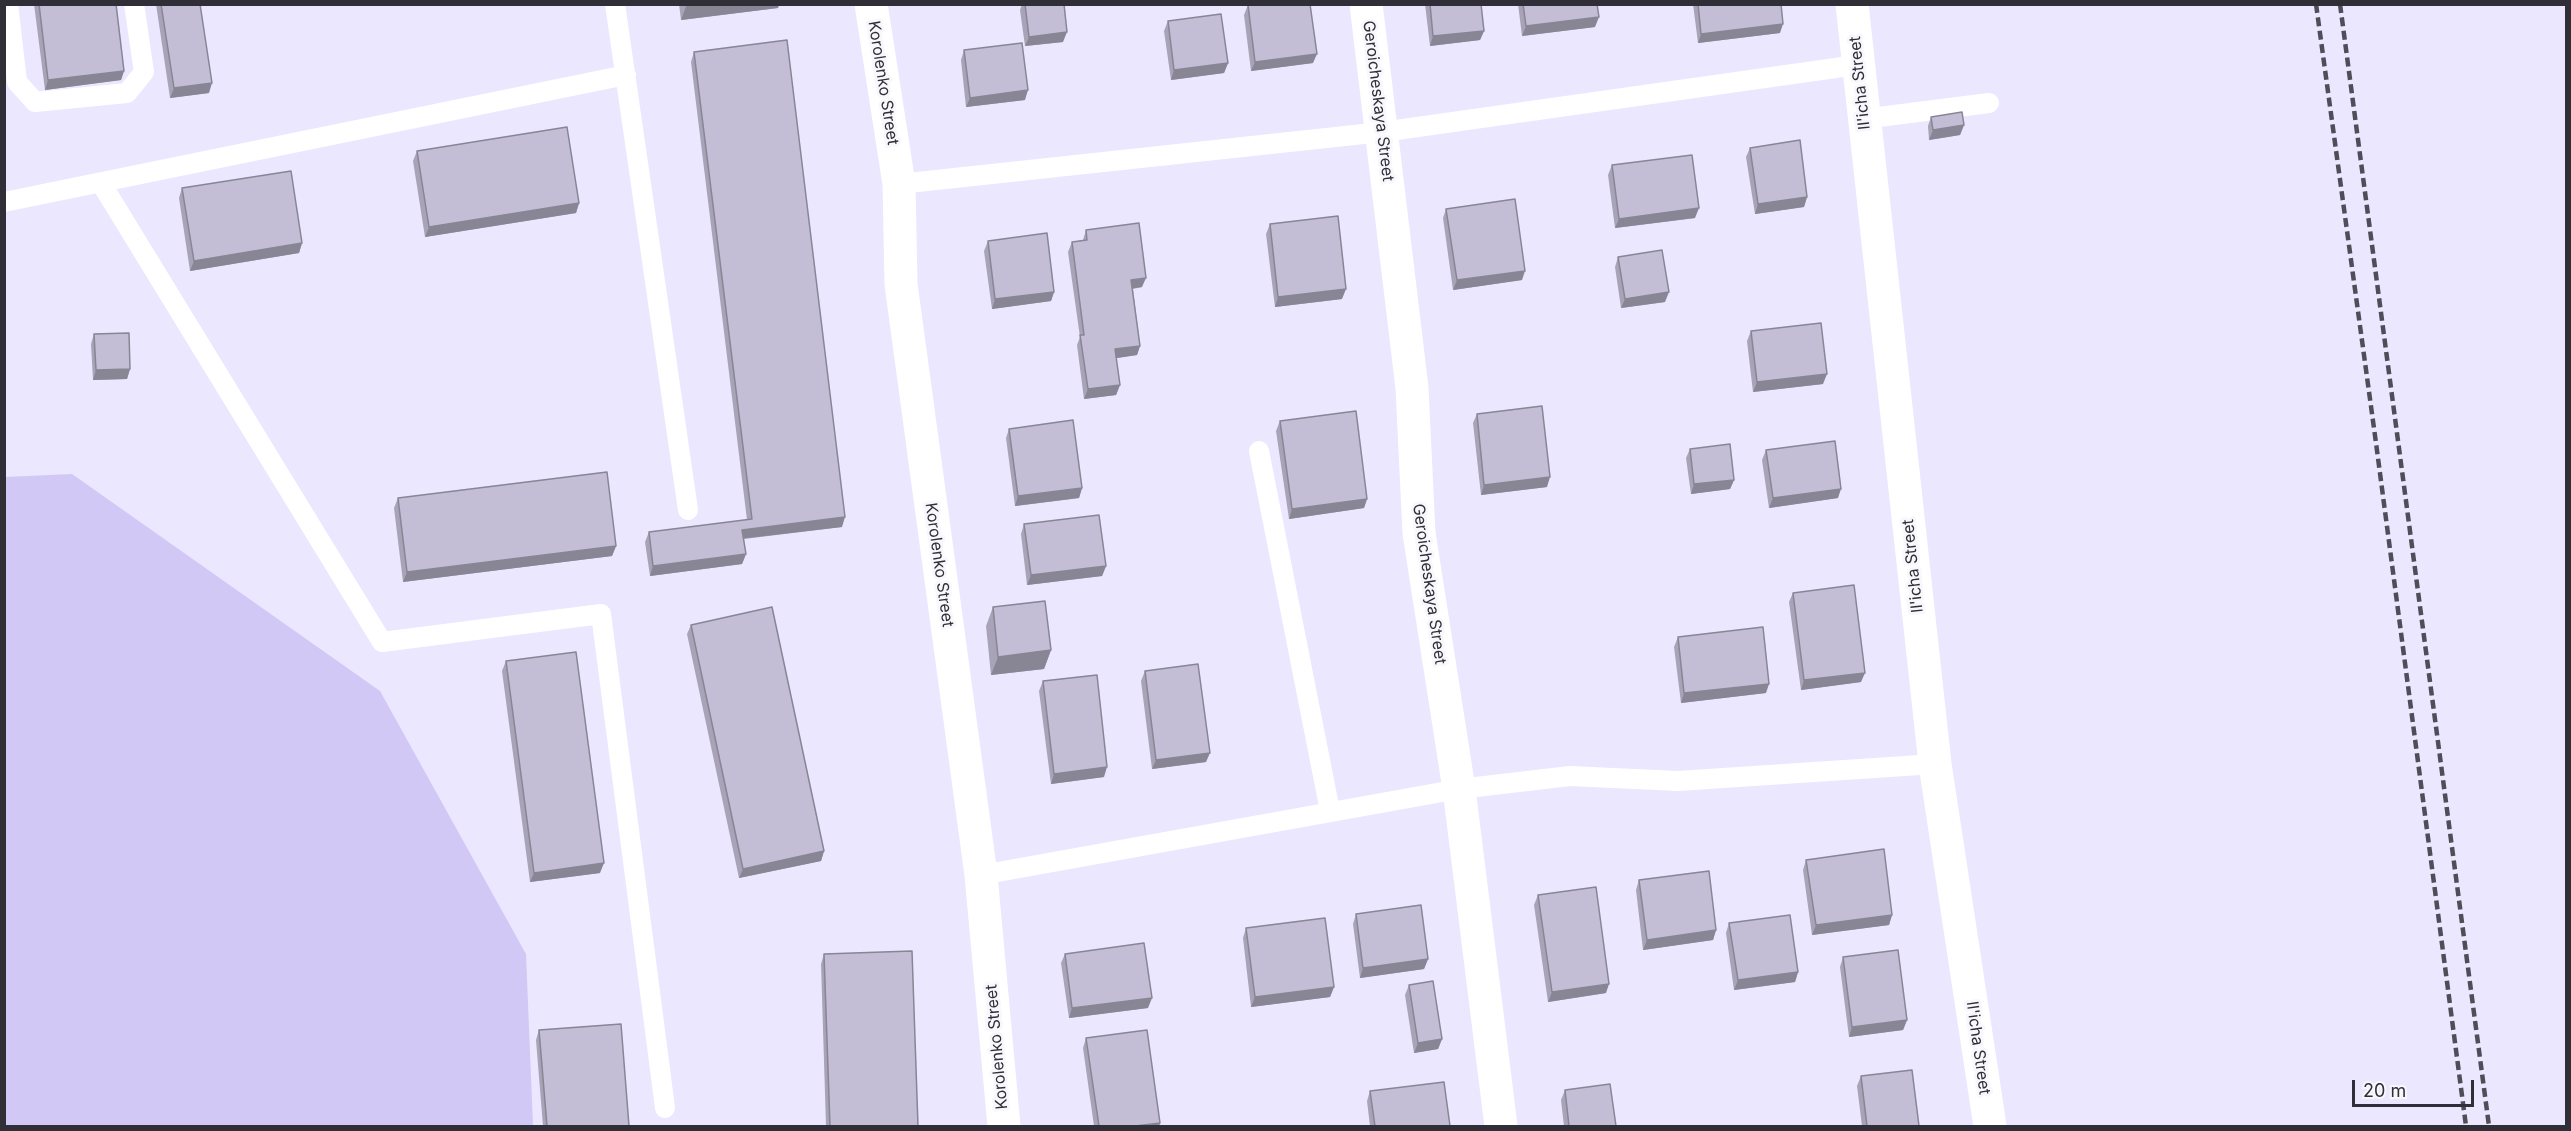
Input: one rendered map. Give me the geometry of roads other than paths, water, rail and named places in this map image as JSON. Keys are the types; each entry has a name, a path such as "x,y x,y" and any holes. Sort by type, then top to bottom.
{"street":[{"name":"Korolenko Street","path":"871,4 899,184 901,284 981,874 1004,1126"},
{"name":"Geroicheskaya Street","path":"1366,4 1412,388 1419,532 1459,789 1501,1126"},
{"name":"Il'icha Street","path":"1852,4 1935,764 1990,1126"}],"lane":[{"path":"8,4 17,82 36,102 127,93 144,72 134,4"},
{"path":"615,4 688,510"},
{"path":"899,184 1382,132 1857,65"},
{"path":"4,202 626,75"},
{"path":"1863,119 1989,103"},
{"path":"101,183 382,642 601,614 664,1108"},
{"path":"1259,451 1330,811"},
{"path":"981,874 1459,789 1570,776 1678,781 1935,764"}],"railway":[{"path":"2316,4 2466,1126"},
{"path":"2340,4 2489,1126"}]}
